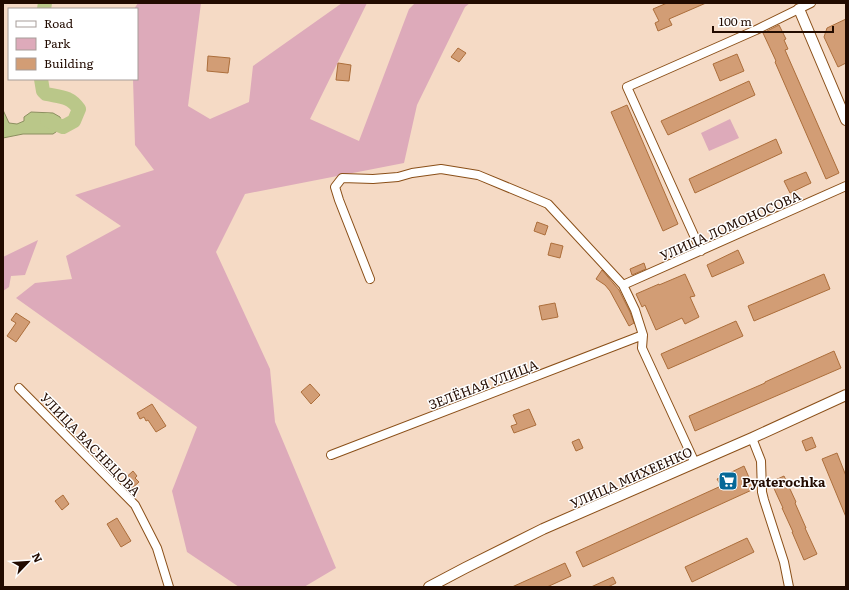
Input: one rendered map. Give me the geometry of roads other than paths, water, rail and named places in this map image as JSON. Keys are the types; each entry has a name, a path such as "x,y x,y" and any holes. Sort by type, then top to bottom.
{"street":[{"path":"701,251 627,87 756,30 811,3"},
{"path":"799,9 846,120"},
{"path":"370,279 335,187 342,178 373,179 398,177 412,173 441,169 478,175 548,204 623,285 635,310 643,335 642,348 695,463"},
{"name":"УЛИЦА ЛОМОНОСОВА","path":"623,285 846,186"},
{"name":"ЗЕЛЁНАЯ УЛИЦА","path":"331,455 643,335"},
{"name":"УЛИЦА ВАСНЕЦОВА","path":"20,388 135,505 157,548 169,587"},
{"name":"УЛИЦА МИХЕЕНКО","path":"429,587 543,529 752,438 846,395"},
{"path":"752,438 758,450 761,461 762,492 784,562 789,587"}],"waterway":[{"path":"44,8 45,3"},
{"path":"41,80 43,91 46,94 69,99 79,109 74,121 63,127 47,120"}],"place":[{"name":"Pyaterochka","path":"728,481"}]}
